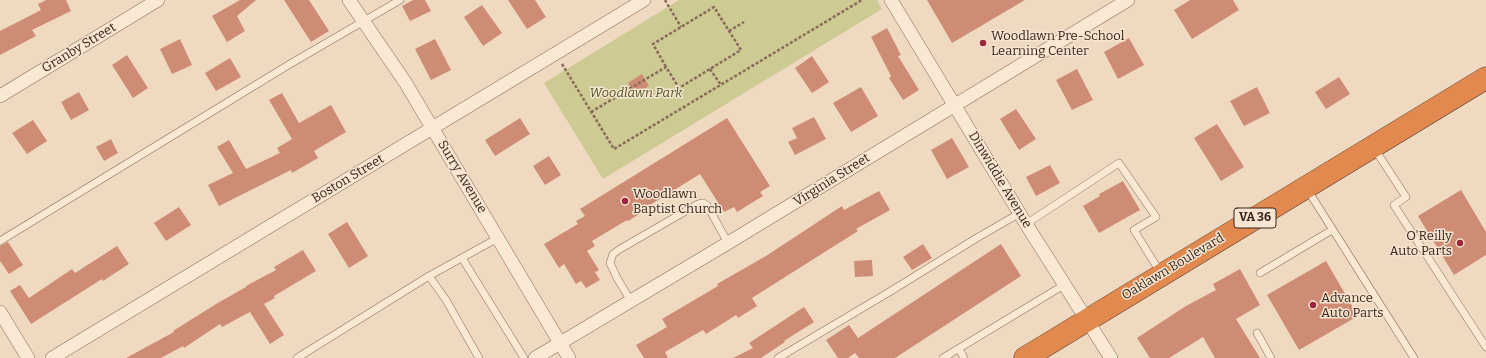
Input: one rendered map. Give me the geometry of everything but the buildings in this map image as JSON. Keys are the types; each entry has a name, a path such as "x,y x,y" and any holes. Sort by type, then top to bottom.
{"highway":[{"name":"Oaklawn Boulevard","path":"1025,358 1486,78"}],"street":[{"name":"Granby Street","path":"0,96 158,0"},
{"name":"Surry Avenue","path":"349,0 404,82 569,358"},
{"name":"Boston Street","path":"52,358 644,0"},
{"name":"Dinwiddie Avenue","path":"891,0 1086,321 1111,358"},
{"name":"Virginia Street","path":"535,358 728,243 1128,0"},
{"path":"0,312 28,358"}],"lane":[{"path":"0,241 363,20 400,0"},
{"path":"1373,146 1406,197 1394,205 1486,346"},
{"path":"778,358 975,239 1023,218 1118,163 1156,217 1134,230 1161,274"},
{"path":"1306,187 1414,358"},
{"path":"631,301 610,263 614,254 620,248 698,204 703,203 707,205 728,243"},
{"path":"1260,273 1332,230"},
{"path":"297,358 429,276 498,238"},
{"path":"462,258 524,358"},
{"path":"429,276 446,300 478,358"},
{"path":"943,358 1064,285"},
{"path":"1257,333 1271,358"},
{"path":"960,349 964,358"}],"path":[{"path":"665,0 681,27"},
{"path":"556,53 614,149 862,0"},
{"path":"714,7 729,31 741,50 679,88 652,44 714,7"},
{"path":"729,31 744,22"},
{"path":"591,112 666,67"},
{"path":"710,69 720,85"}],"green space":[{"name":"Woodlawn Park","path":"679,0 877,0 882,9 603,179 544,83"}],"place":[{"name":"Woodlawn Pre-School Learning Center","path":"983,43"},
{"name":"Woodlawn Baptist Church","path":"625,201"},
{"name":"O'Reilly Auto Parts","path":"1460,243"},
{"name":"Advance Auto Parts","path":"1313,305"}]}
